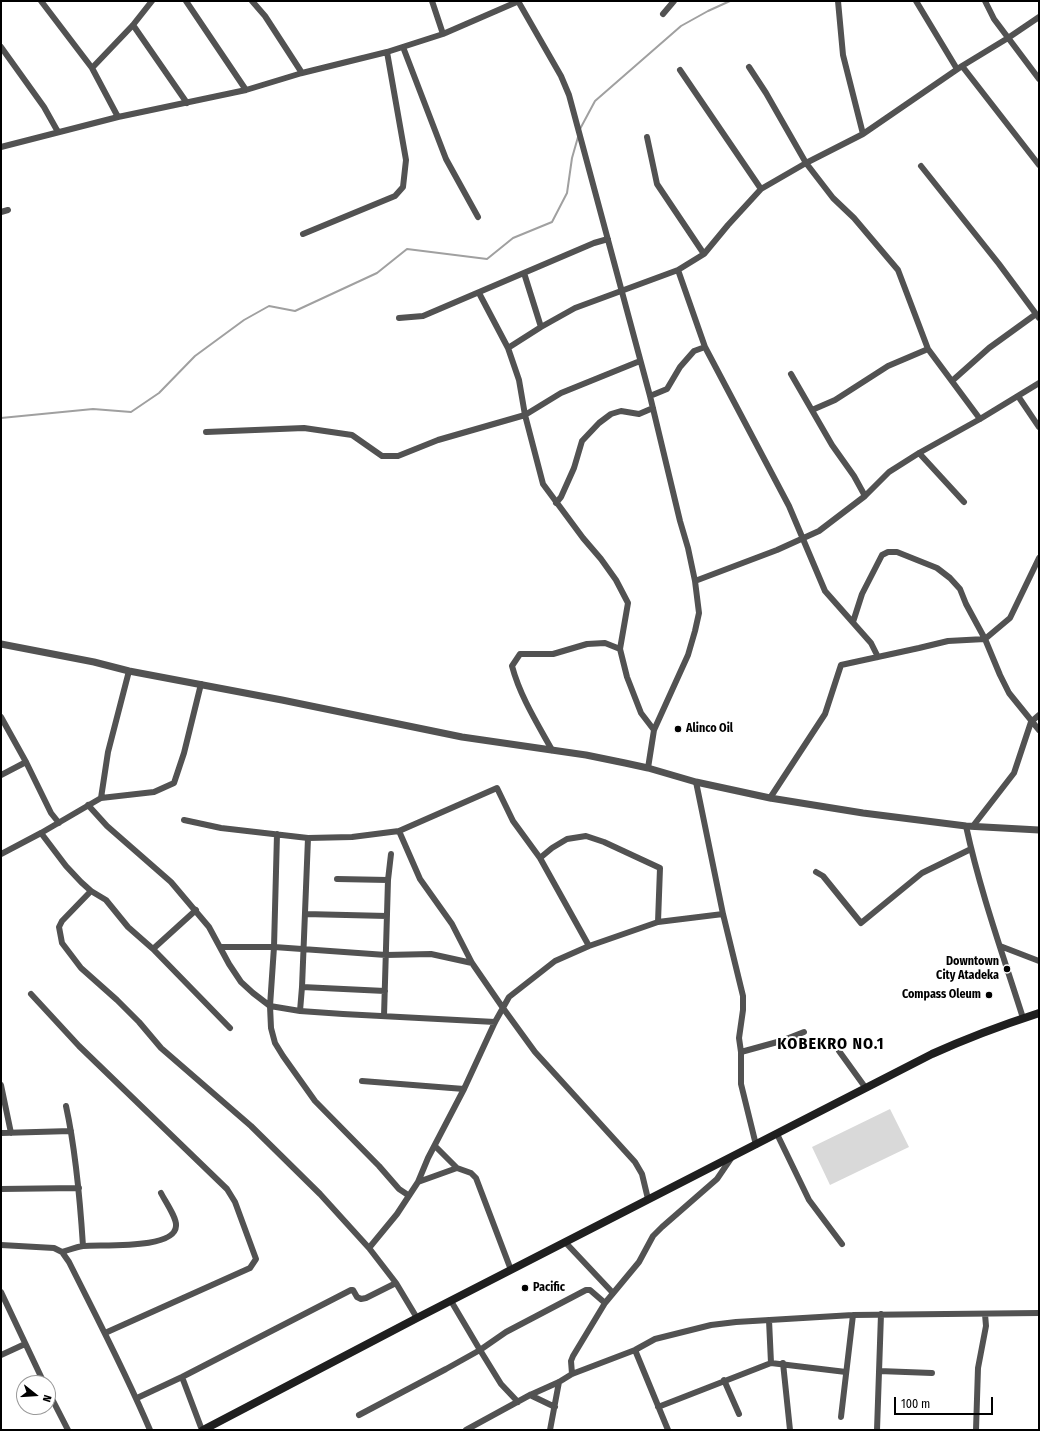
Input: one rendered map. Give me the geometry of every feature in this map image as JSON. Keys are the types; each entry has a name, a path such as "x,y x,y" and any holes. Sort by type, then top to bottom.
{"main road":[{"path":"202,1430 451,1300 932,1054 967,1038 1039,1013"}],"street":[{"path":"41,1 92,68 118,117"},
{"path":"92,68 133,26 152,1"},
{"path":"186,1 246,90"},
{"path":"252,1 265,16 302,73"},
{"path":"432,1 443,34"},
{"path":"1,146 118,117 246,90 302,73 387,52 443,34 518,1 561,76 569,95 623,291 688,548 694,581 699,613 695,631 688,655 654,730 648,768"},
{"path":"663,14 674,1"},
{"path":"838,1 843,55 863,134"},
{"path":"916,1 959,68 1039,165"},
{"path":"984,1 994,19 1039,79"},
{"path":"508,348 575,308 678,270 704,254 761,189 806,163 863,134 959,68 1039,17"},
{"path":"133,26 187,103"},
{"path":"1,47 44,107 58,132"},
{"path":"403,47 446,159 478,217"},
{"path":"303,234 395,196 403,187 406,160 387,52"},
{"path":"749,67 806,163 833,198 854,218 898,270 928,349 980,419"},
{"path":"680,70 761,189"},
{"path":"648,137 657,184 704,254"},
{"path":"921,166 999,264 1038,316 989,348 952,381"},
{"path":"1,212 8,210"},
{"path":"399,318 423,316 594,243 608,239"},
{"path":"678,270 705,347 789,506 825,591 871,643 878,656"},
{"path":"524,273 541,327"},
{"path":"478,293 508,348 519,380 525,415 543,484 583,538 601,559 616,580 628,603 620,649 627,677 641,713 654,730"},
{"path":"650,396 667,389 680,367 694,351 705,347"},
{"path":"812,410 835,400 888,366 928,349"},
{"path":"206,432 304,428 352,435 382,456 398,456 438,440 525,415 561,393 640,361"},
{"path":"791,374 832,444 854,476 865,496"},
{"path":"694,581 777,550 820,531 865,496 890,472 919,453 980,419 1039,383"},
{"path":"1018,396 1039,427"},
{"path":"556,503 561,497 574,468 582,441 599,423 612,414 621,412 640,414 653,408"},
{"path":"919,453 964,502"},
{"path":"853,622 862,594 882,555 888,552 897,552 937,568 950,578 960,589 966,604 985,639 1009,693 1039,730"},
{"path":"770,798 825,714 841,665 948,641 985,639 1010,618 1039,558"},
{"path":"552,750 528,706 516,680 512,666 520,654 554,654 587,644 605,643 620,649"},
{"path":"1,644 462,737 592,756 648,768 696,782 770,798 863,813 969,826 1039,830"},
{"path":"100,798 108,752 129,671"},
{"path":"1,854 59,823 100,798 154,792 174,783 184,753 202,684"},
{"path":"1023,1018 971,849 969,826 1014,773 1031,722 1039,714"},
{"path":"1,718 26,762 51,813 59,823"},
{"path":"1,775 26,762"},
{"path":"696,782 723,914 743,996 743,1010 739,1038 741,1052 741,1084 756,1145"},
{"path":"184,820 221,828 308,838 352,837 399,831 497,788 514,821 540,858 589,946"},
{"path":"88,805 107,826 171,882 209,927 229,964 242,982 270,1006 300,1010 384,1016 495,1022"},
{"path":"399,831 420,879 452,924 472,963 535,1052 635,1162 642,1174 648,1199"},
{"path":"41,833 66,866 92,891 106,900 128,927 153,949 230,1028"},
{"path":"277,834 274,946 270,1006 271,1028 275,1043 315,1101 380,1166 390,1180 408,1195"},
{"path":"540,858 552,848 567,839 586,836 604,842 660,868 658,922"},
{"path":"300,1010 308,838"},
{"path":"816,872 823,876 861,923 922,873 971,849"},
{"path":"384,1016 388,880 391,854"},
{"path":"337,879 388,880"},
{"path":"92,891 62,921 59,927 62,943 81,968 117,1000 162,1048 251,1126 320,1194 369,1248 396,1283 417,1318"},
{"path":"153,949 196,910"},
{"path":"305,914 387,916"},
{"path":"369,1248 397,1214 408,1195 418,1182 428,1158 464,1089 495,1022 509,997 555,961 589,946 658,922 723,914"},
{"path":"220,946 274,946 342,953 386,955 431,954 472,963"},
{"path":"1000,946 1039,961"},
{"path":"302,987 385,991"},
{"path":"31,994 79,1046 227,1189 235,1202 256,1259 250,1268 105,1333"},
{"path":"741,1052 781,1041 804,1032"},
{"path":"839,1051 865,1088"},
{"path":"362,1081 464,1089"},
{"path":"1,1085 11,1133"},
{"path":"66,1106 72,1131 79,1188 83,1246"},
{"path":"1,1133 72,1131"},
{"path":"777,1134 809,1200 842,1244"},
{"path":"435,1146 457,1168 471,1173 476,1178 511,1270"},
{"path":"572,1374 571,1361 573,1356 605,1303 639,1262 653,1236 716,1179 732,1157"},
{"path":"418,1182 457,1168"},
{"path":"1,1189 79,1188"},
{"path":"62,1252 83,1246 138,1245 170,1237 175,1232 176,1225 162,1193"},
{"path":"565,1242 613,1293"},
{"path":"1,1245 54,1248 62,1252 69,1262 105,1333 137,1398 150,1430"},
{"path":"137,1398 182,1377 351,1290 353,1290 357,1297 361,1299 396,1283"},
{"path":"359,1415 480,1350 506,1332 586,1290 590,1290 605,1303"},
{"path":"1,1292 40,1375"},
{"path":"451,1300 501,1384 518,1402"},
{"path":"466,1430 572,1374 635,1350 655,1339 711,1325 736,1322 853,1315 1039,1313"},
{"path":"877,1430 881,1314"},
{"path":"976,1430 978,1368 986,1326 985,1314"},
{"path":"841,1417 853,1315"},
{"path":"769,1320 771,1363"},
{"path":"1,1355 25,1344"},
{"path":"635,1350 668,1430"},
{"path":"658,1407 724,1380 771,1363 783,1363 846,1372"},
{"path":"783,1363 790,1430"},
{"path":"879,1371 932,1373"},
{"path":"182,1377 202,1430"},
{"path":"724,1380 739,1414"},
{"path":"550,1430 559,1382"},
{"path":"530,1395 555,1407"},
{"path":"56,1407 68,1430"}],"shaded area":[{"path":"890,1109 909,1147 830,1185 812,1147"}],"waterway":[{"path":"580,129 595,101 681,26 730,1"},
{"path":"1,418 93,409 131,412 159,393 195,356 244,320 269,306 295,311 377,273 407,249 487,259 513,238 552,222 567,193 572,158 578,137"}],"place":[{"name":"Alinco Oil","path":"678,729"},
{"name":"Downtown City Atadeka","path":"1007,969"},
{"name":"Compass Oleum","path":"989,995"},
{"name":"Pacific","path":"525,1288"}],"district":[{"name":"KOBEKRO NO.1","path":"831,1045"}]}
